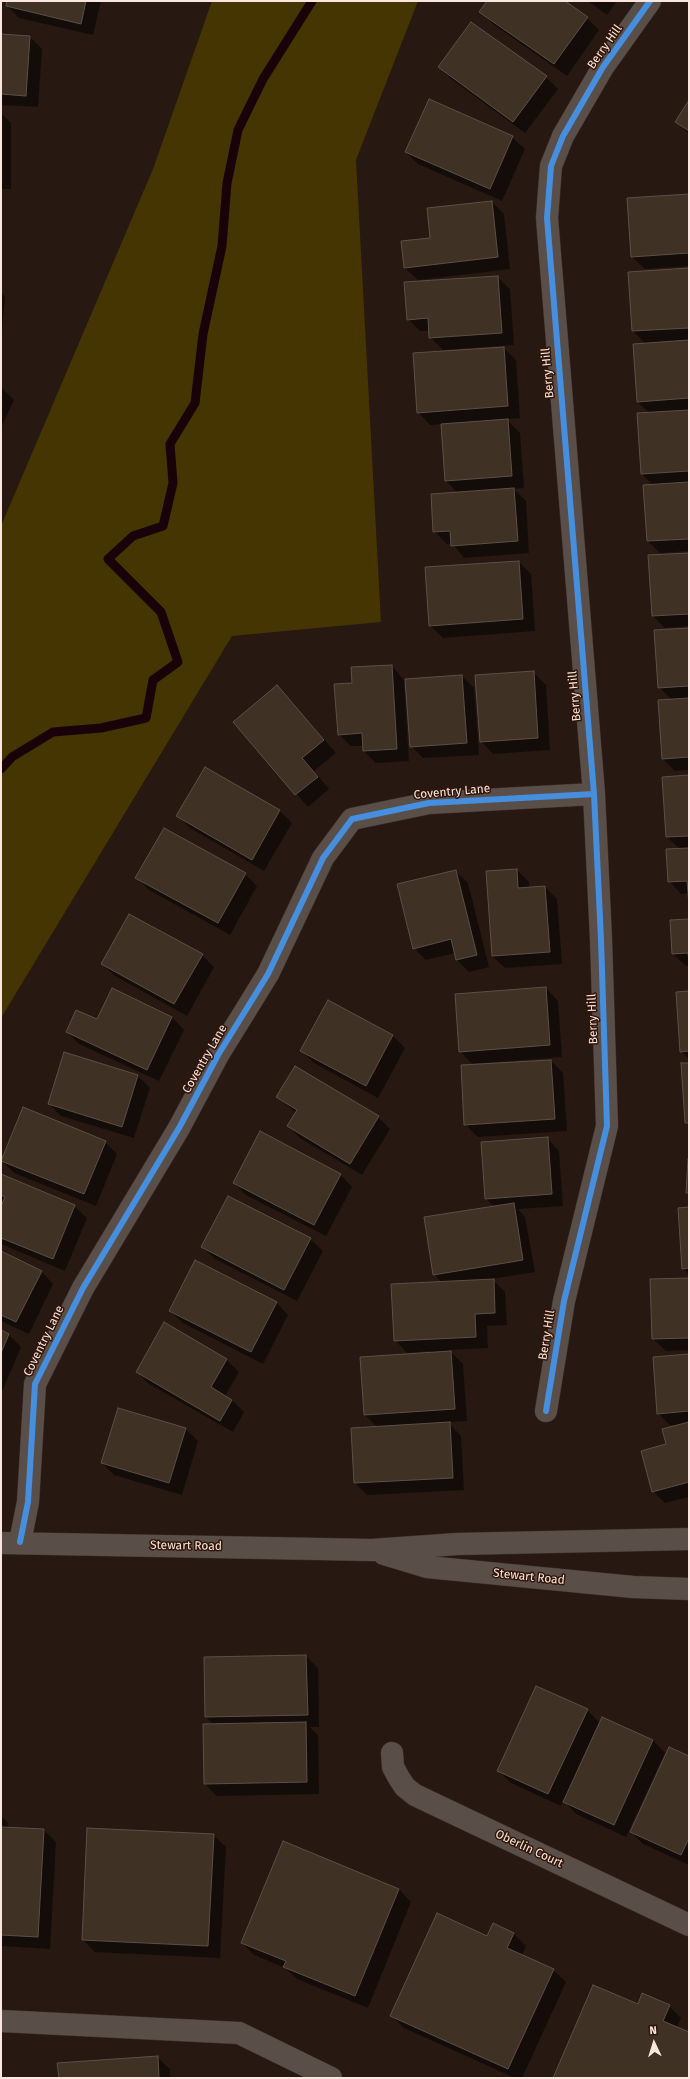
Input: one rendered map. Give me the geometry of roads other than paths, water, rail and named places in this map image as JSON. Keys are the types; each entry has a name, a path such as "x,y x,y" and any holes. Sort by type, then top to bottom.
{"street":[{"name":"Berry Hill","path":"546,1412 564,1301 607,1126 601,939 594,794 547,218 551,166 563,136 603,67 650,1"},
{"name":"Coventry Lane","path":"10,1542 28,1502 35,1384 83,1288 179,1128 218,1055 268,974 322,858 352,819 429,803 594,794"},
{"name":"Stewart Road","path":"10,1542 372,1550 457,1544 689,1539"},
{"name":"Stewart Road","path":"372,1550 427,1567 633,1587 689,1589"},
{"name":"Oberlin Court","path":"392,1753 393,1767 399,1778 405,1787 415,1795 689,1925"},
{"path":"1,2021 239,2033 331,2078"}],"waterway":[{"path":"1,769 12,757 53,732 101,728 146,718 153,680 178,662 161,612 108,559 133,536 163,526 173,483 170,444 195,403 203,334 222,246 227,183 238,130 263,79 312,1"}]}
